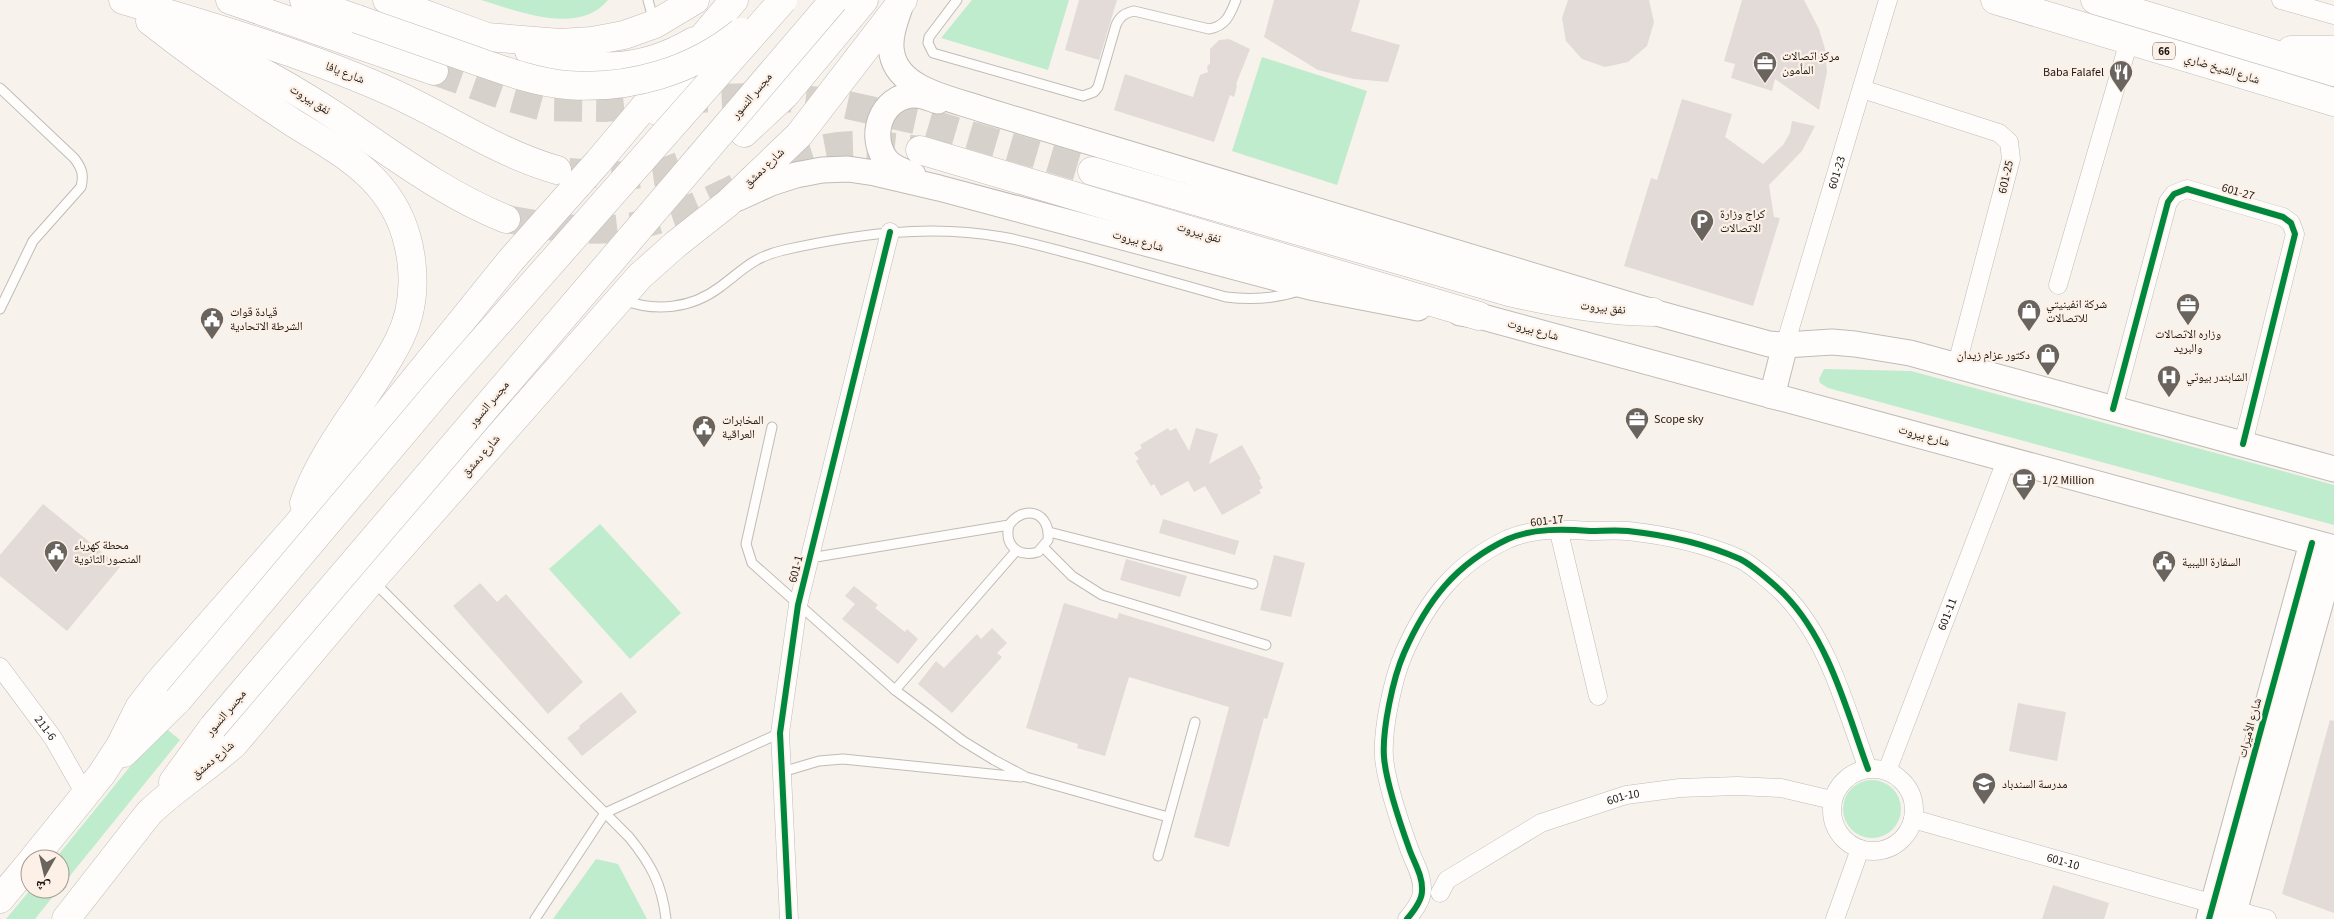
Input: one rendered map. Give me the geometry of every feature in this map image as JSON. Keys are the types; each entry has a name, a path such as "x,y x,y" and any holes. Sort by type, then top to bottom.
{"main road":[{"name":"نفق بيروت","path":"103,0 214,47 272,77 328,111 448,192 476,207 506,219"},
{"name":"شارع يافا","path":"123,0 343,71 385,89 507,153 557,170"},
{"path":"230,0 434,71"},
{"path":"304,0 534,79 567,85 597,85 634,81 685,66 712,52 782,0"},
{"path":"387,0 487,37 552,59 577,65 602,67 628,66 653,60 677,51 704,35"},
{"path":"487,37 560,43 592,41 624,35 652,12 695,0"},
{"path":"41,849 93,785 120,746 140,708 158,683 297,525 511,260 598,162 734,0"},
{"path":"598,162 688,85 770,0"},
{"path":"93,785 178,700 446,382 782,0"},
{"name":"مجسر النسور","path":"149,813 213,727 834,0"},
{"path":"744,133 785,96 864,0"},
{"name":"شارع الشيخ ضاري","path":"1995,0 2334,102"},
{"name":"66","path":"2096,0 2334,72"},
{"path":"902,1 892,36 891,52 896,68 923,88 984,110 1652,312 1769,344 1785,345 1832,342 1879,346 1958,364 2113,409 2334,469"},
{"name":"شارع دمشق","path":"66,919 149,813 165,797 216,760 234,744 372,580 640,276 676,244 728,203 799,135 902,1"},
{"path":"150,21 214,70 357,165 380,187 398,214 409,244 413,276 410,308 400,339 324,456 308,490 297,525"},
{"path":"2251,47 2296,51 2334,50"},
{"path":"940,188 890,164 882,154 877,141 882,115 891,105 902,98 916,95 956,106 984,110"},
{"name":"نفق بيروت","path":"920,150 1479,316"},
{"name":"شارع بيروت","path":"728,203 771,183 796,175 822,170 848,169 875,173 940,188 1310,287 1395,304 1479,316 2323,545"},
{"name":"نفق بيروت","path":"1092,171 1509,292 1561,304 1614,311 1652,312"},
{"path":"1772,396 1785,345"},
{"name":"شارع الأميرات","path":"2222,913 2323,545"},
{"path":"2222,913 2334,554"},
{"path":"0,900 20,875"}],"street":[{"name":"601-23","path":"1785,345 1888,0"},
{"path":"2281,0 2334,15"},
{"path":"2058,285 2129,41"},
{"name":"601-25","path":"1862,89 1999,133 2009,142 2011,159 1958,364"},
{"name":"601-27","path":"2113,409 2168,202 2174,194 2187,189 2283,217 2291,223 2296,234 2244,444"},
{"name":"601-1","path":"789,919 780,733 798,605 890,232"},
{"name":"601-11","path":"1887,771 2008,458"},
{"path":"1558,528 1598,696"},
{"name":"601-17","path":"1407,919 1415,910 1422,893 1420,875 1398,814 1384,757 1395,676 1420,620 1436,593 1456,574 1480,556 1510,538 1558,528 1638,533 1695,543 1743,560 1784,594 1816,636 1840,691 1868,769"},
{"name":"211-6","path":"0,667 53,738 93,785"},
{"path":"1868,769 1887,771 1900,779 1910,790 1914,805 1913,819 1906,835 1893,846 1877,851 1860,849 1850,845 1836,830 1832,821 1832,800 1837,788 1845,779 1856,772 1868,769"},
{"name":"601-10","path":"1440,893 1447,880 1541,823 1626,795 1680,788 1737,786 1781,788 1832,800"},
{"name":"601-10","path":"1913,819 2222,913 2267,919"},
{"path":"1835,919 1860,849"}],"lane":[{"path":"957,0 929,37 928,43 933,53 1083,96 1094,92 1098,87 1116,25 1120,17 1126,13 1134,11 1209,29 1218,28 1226,22 1236,0"},
{"path":"0,88 74,158 81,166 84,177 81,188 34,241 0,309"},
{"path":"620,299 649,307 670,307 694,302 721,287 737,272 751,263 774,252 840,237 890,232 955,232 1002,237 1226,297 1242,299 1276,297 1310,287"},
{"path":"772,427 746,544 752,563 895,690 963,741 1026,777"},
{"path":"810,558 1009,525 1020,514 1028,512 1042,518 1049,532 1044,548 1030,554 1016,551 1008,539 1009,525"},
{"path":"1049,532 1253,584"},
{"path":"1044,548 1072,576 1102,594 1266,645"},
{"path":"895,690 1016,551"},
{"path":"372,580 605,812 645,856 656,876 664,902 666,919"},
{"path":"1158,856 1195,722"},
{"path":"535,919 605,812 780,733"},
{"path":"782,772 819,761 843,760 1026,777 1168,817"}],"green space":[{"path":"481,0 608,0 596,11 581,17 565,19 548,18 512,10"},
{"path":"972,0 1069,0 1048,70 941,38"},
{"path":"1262,57 1367,91 1337,185 1232,151"},
{"path":"1824,369 1911,371 2334,485 2334,525 1828,388 1820,383 1819,379"},
{"path":"600,524 681,613 630,659 549,569"},
{"path":"163,726 180,740 70,876 70,849 63,849"},
{"path":"1866,780 1878,780 1893,788 1901,803 1901,815 1893,830 1878,838 1866,838 1851,830 1843,815 1843,803 1851,788"},
{"path":"596,859 618,864 647,919 553,919"},
{"path":"23,899 51,899 35,919 6,919"}],"building":[{"path":"1079,0 1117,0 1099,60 1065,50"},
{"path":"1274,0 1360,0 1351,31 1400,45 1388,82 1354,79 1318,70 1264,37"},
{"path":"1568,0 1649,0 1654,22 1647,46 1628,62 1605,67 1582,59 1566,41 1562,18"},
{"path":"1742,0 1804,0 1819,29 1825,49 1827,72 1819,110 1775,79 1772,91 1731,78 1735,64 1724,61"},
{"path":"1229,39 1250,49 1236,84 1234,97 1230,95 1214,142 1114,110 1125,74 1193,97 1200,75 1208,72 1210,49 1219,40"},
{"path":"1682,99 1732,114 1725,137 1763,164 1783,145 1790,133 1792,121 1815,126 1802,151 1769,185 1774,217 1780,218 1753,306 1624,266 1651,178 1657,180"},
{"path":"1168,428 1170,431 1176,428 1189,451 1196,428 1218,434 1209,464 1242,445 1261,479 1259,480 1263,488 1259,490 1261,493 1222,515 1205,486 1194,492 1188,481 1161,496 1154,484 1151,486 1136,461 1139,459 1134,453 1142,448 1140,445"},
{"path":"43,504 120,567 67,631 0,576 0,555"},
{"path":"1163,519 1239,541 1235,555 1159,533"},
{"path":"1274,555 1305,563 1291,617 1260,610"},
{"path":"1126,559 1187,576 1180,597 1120,580"},
{"path":"480,583 497,602 506,594 583,682 548,714 453,606"},
{"path":"854,586 878,605 875,608 905,632 907,629 918,639 898,664 842,619 855,604 845,596"},
{"path":"1064,603 1117,619 1119,613 1284,663 1267,719 1264,718 1229,847 1194,837 1229,707 1129,677 1105,756 1077,748 1078,744 1026,728"},
{"path":"992,628 1007,643 997,653 1002,657 952,713 918,684 936,661 944,668 977,634 981,639"},
{"path":"621,692 637,712 582,756 567,738"},
{"path":"2018,703 2066,712 2057,761 2009,751"},
{"path":"2330,720 2334,721 2334,913 2282,894"},
{"path":"2053,885 2109,903 2104,919 2042,919"}],"tunnel":[{"path":"434,71 507,97 543,107 605,108 688,99 752,97 803,99 838,103 929,123 1092,171"},
{"path":"506,219 585,230 631,227 686,210 816,150 837,146 861,145 920,150"},
{"path":"569,172 628,176 669,170 705,156"}],"cycle path":[{"path":"2113,409 2168,202 2174,194 2187,189 2283,217 2291,223 2295,234 2243,444"},
{"path":"789,919 780,733 798,605 890,232"},
{"path":"1407,919 1419,902 1422,895 1422,886 1394,805 1385,768 1385,733 1389,704 1396,676 1404,653 1422,617 1445,586 1473,560 1489,549 1518,535 1549,530 1628,531 1699,545 1745,562 1784,594 1800,612 1813,632 1835,676 1868,769"},
{"path":"2209,919 2312,543"}],"place":[{"name":"مركز اتصالات المأمون","path":"1765,84"},
{"name":"Baba Falafel","path":"2121,93"},
{"name":"كراج وزارة الاتصالات","path":"1702,242"},
{"name":"وزاره الاتصالات والبريد","path":"2188,326"},
{"name":"شركة انفينيتي للاتصالات","path":"2029,332"},
{"name":"قيادة قوات الشرطة الاتحادية","path":"212,340"},
{"name":"دكتور عزام زيدان","path":"2048,376"},
{"name":"الشابندر بيوتي","path":"2169,398"},
{"name":"Scope sky","path":"1637,440"},
{"name":"المخابرات العراقية","path":"704,448"},
{"name":"1/2 Million","path":"2024,501"},
{"name":"محطة كهرباء المنصور الثانوية","path":"56,573"},
{"name":"السفارة الليبية","path":"2164,583"},
{"name":"مدرسة السندباد","path":"1984,805"}]}
